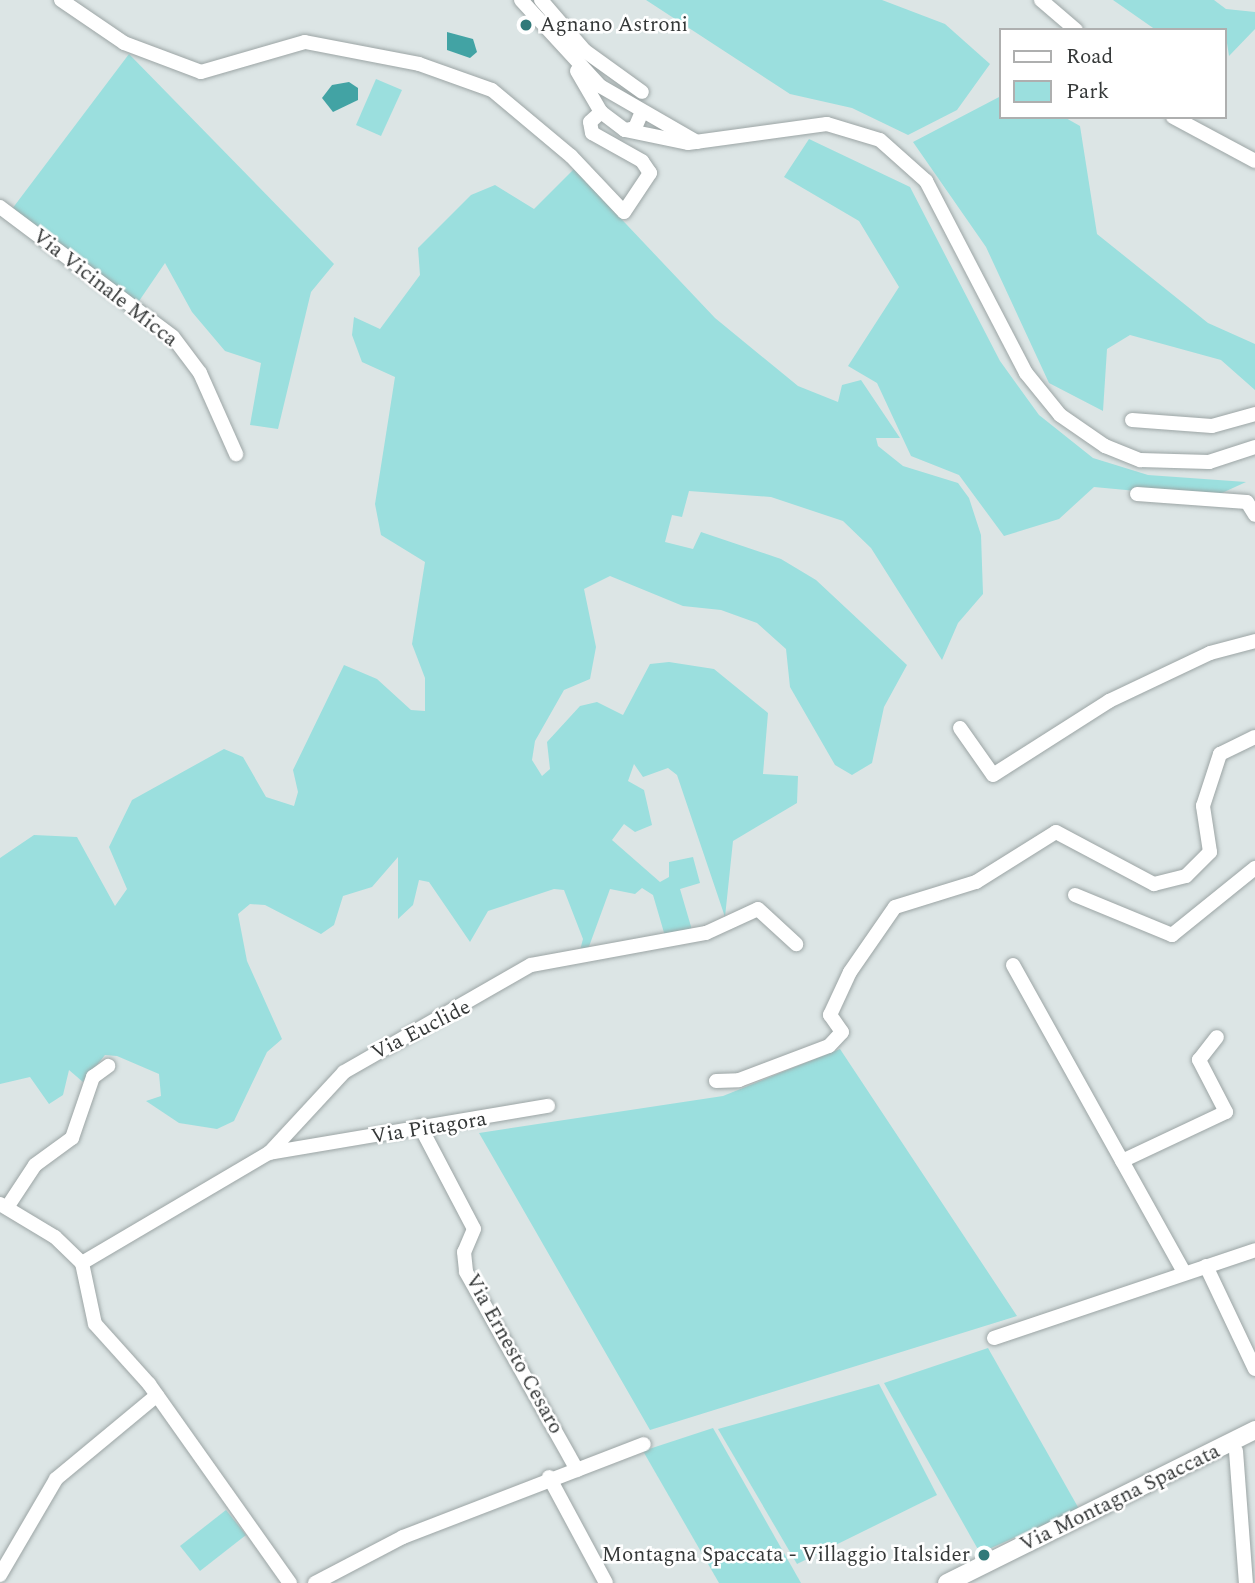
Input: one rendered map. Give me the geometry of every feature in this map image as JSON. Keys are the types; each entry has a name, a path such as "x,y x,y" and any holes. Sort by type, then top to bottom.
{"main road":[{"name":"Via Montagna Spaccata","path":"947,1583 1255,1430"},
{"name":"Via Montagna Spaccata","path":"971,1583 1255,1442"}],"street":[{"path":"61,0 124,43 201,72 305,42 419,64 492,90 624,212 650,173 642,161 592,134 603,113"},
{"path":"521,0 569,57 603,113 625,130 697,142 804,125 844,127 895,151 937,199 1000,328 1037,390 1105,446 1140,460 1183,463 1255,447"},
{"path":"541,0 585,51 642,92 632,107 635,128 625,130"},
{"path":"1041,0 1074,28"},
{"path":"569,57 632,107 697,142"},
{"path":"603,113 632,107"},
{"path":"1177,119 1255,162"},
{"name":"Via Vicinale Micca","path":"0,207 173,337 200,373 236,453"},
{"path":"1132,420 1212,426 1255,414"},
{"path":"1239,488 1253,509"},
{"path":"1137,494 1253,509"},
{"path":"960,728 992,775 1109,701 1210,653 1255,641"},
{"path":"716,1081 739,1080 829,1046 843,1028 831,1015 850,972 895,907 976,882 1056,832 1154,884 1186,876 1210,852 1203,806 1220,754 1255,737"},
{"path":"1075,895 1172,935 1255,867"},
{"name":"Via Euclide","path":"82,1263 268,1153 344,1072 531,965 706,933 758,909 796,944"},
{"path":"1013,965 1184,1272"},
{"path":"1122,1161 1226,1112 1199,1060 1217,1037"},
{"path":"108,1066 93,1077 72,1138 35,1165 4,1205 82,1263 95,1324 157,1395 290,1583"},
{"name":"Via Pitagora","path":"268,1153 420,1126 466,1124 548,1106"},
{"name":"Via Ernesto Cesaro","path":"420,1126 474,1229 464,1254 466,1272 578,1470"},
{"path":"994,1338 1255,1250"},
{"path":"1206,1266 1255,1369"},
{"path":"0,1575 56,1479 157,1395"},
{"path":"316,1583 388,1544 549,1477 578,1470 644,1444"},
{"path":"1236,1451 1246,1583"},
{"path":"549,1477 606,1583"}],"green space":[{"path":"646,0 882,0 945,24 990,64 957,110 908,135 852,108 790,94"},
{"path":"1113,0 1214,0 1226,9 1255,12 1255,29 1229,56 1227,28 1153,28"},
{"path":"129,54 334,264 311,292 278,429 250,425 261,363 225,351 192,312 165,263 137,304 12,209"},
{"path":"376,79 402,90 381,136 356,125"},
{"path":"1000,97 1000,119 1068,119 1080,126 1097,234 1208,323 1255,344 1255,390 1221,360 1130,335 1107,349 1103,411 1049,383 986,247 913,142"},
{"path":"809,139 910,187 1000,361 1039,415 1093,458 1148,475 1246,482 1211,498 1094,487 1059,519 1004,536 959,475 911,456 877,383 848,366 899,287 859,221 784,177"},
{"path":"574,169 715,318 798,386 838,402 842,385 861,380 900,438 876,438 878,446 903,466 958,483 969,498 981,535 983,594 958,623 942,660 871,548 843,521 771,497 689,491 682,517 672,515 665,542 693,549 701,532 781,559 816,580 907,665 884,707 872,763 852,775 835,765 790,687 786,649 757,623 721,610 683,606 610,576 584,589 596,647 590,679 564,690 535,741 532,760 542,776 550,769 547,742 580,706 597,702 623,715 650,664 669,662 714,669 768,713 763,774 798,776 797,803 733,841 725,917 677,775 668,768 643,777 634,764 628,781 644,790 652,825 635,832 624,824 612,840 660,882 669,877 669,862 693,857 700,883 680,889 692,930 665,936 653,895 642,888 635,894 610,889 587,952 579,954 583,939 564,890 554,889 488,911 470,942 429,882 419,880 413,905 398,919 398,857 372,887 343,896 334,925 321,934 265,905 250,904 238,914 247,961 282,1039 267,1052 234,1121 217,1129 179,1123 146,1101 161,1096 159,1074 117,1056 105,1055 83,1082 69,1070 63,1095 49,1104 30,1077 0,1084 0,858 34,835 77,837 115,906 127,889 109,847 132,800 224,749 243,757 266,797 294,806 298,792 293,770 344,665 377,679 411,710 425,711 425,678 412,644 425,562 381,535 375,504 395,377 362,362 352,335 354,317 380,329 420,275 418,248 471,195 495,185 534,209"},
{"path":"840,1049 1017,1316 650,1430 479,1133 723,1096"},
{"path":"988,1348 1079,1509 980,1553 884,1383"},
{"path":"879,1384 937,1495 797,1564 718,1429"},
{"path":"713,1428 801,1583 719,1583 643,1451"},
{"path":"226,1510 246,1535 200,1571 180,1546"}],"shaded area":[{"path":"447,32 473,39 477,52 470,58 447,50"},
{"path":"349,82 358,88 358,100 333,112 322,98 332,85"}],"place":[{"name":"Agnano Astroni","path":"526,25"},
{"name":"Montagna Spaccata - Villaggio Italsider","path":"984,1555"}]}
